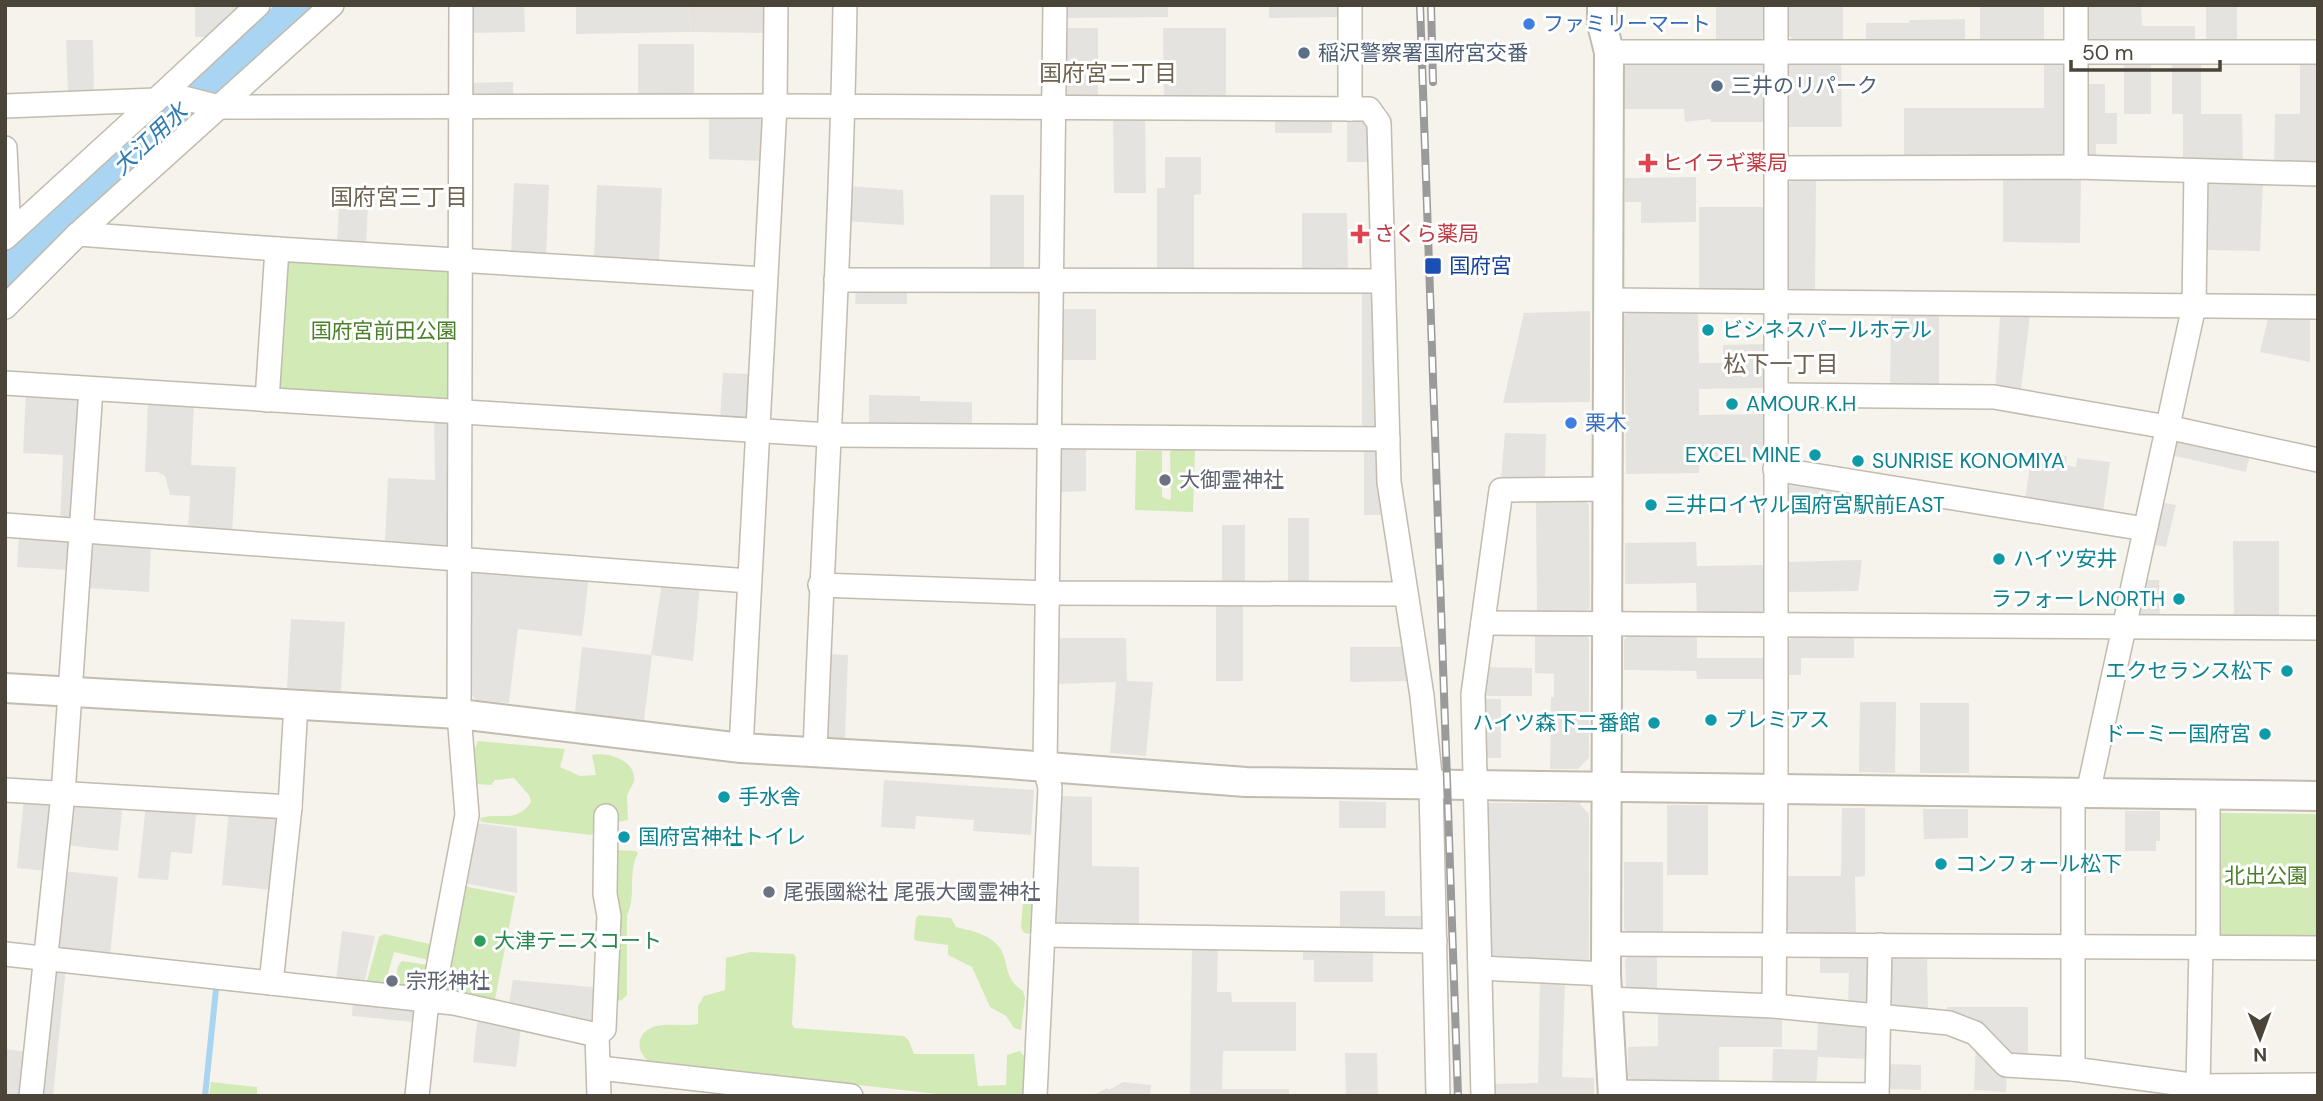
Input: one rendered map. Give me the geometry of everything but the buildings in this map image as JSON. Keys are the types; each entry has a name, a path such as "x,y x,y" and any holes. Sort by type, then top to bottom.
{"street":[{"path":"7,235 164,96 258,5"},
{"path":"5,307 78,234 332,5"},
{"path":"417,1096 430,1001 467,815 459,714 461,5"},
{"path":"741,748 775,106 776,5"},
{"path":"815,753 820,585 844,107 845,5"},
{"path":"1035,1096 1050,788 1045,767 1055,5"},
{"path":"1350,5 1350,109"},
{"path":"1602,5 1602,24 1609,52 1606,944 1612,1094 1877,1095 1880,945"},
{"path":"1774,1006 1776,5"},
{"path":"2076,5 2076,167"},
{"path":"1609,52 2318,52"},
{"path":"5,106 164,96 217,107 1369,109 1379,123 1389,482 1422,696 1431,785 1438,1096"},
{"path":"5,148 7,235"},
{"path":"1776,168 2076,167 2318,174"},
{"path":"2073,1069 2073,945 2080,792 2124,626 2194,306 2196,171"},
{"path":"78,234 765,279"},
{"path":"267,400 277,249"},
{"path":"836,280 1383,281"},
{"path":"1609,300 2318,307"},
{"path":"5,383 829,435 1388,439"},
{"path":"31,1096 63,793 91,388"},
{"path":"1776,395 1994,397 2167,427 2318,460"},
{"path":"1776,470 2145,529"},
{"path":"1483,1096 1473,694 1501,490 1608,489"},
{"path":"5,525 750,581"},
{"path":"820,585 1048,593 1406,594"},
{"path":"1483,623 2318,628"},
{"path":"5,688 459,714 741,748 1246,782 2318,796"},
{"path":"271,983 290,807 296,704"},
{"path":"5,790 290,807"},
{"path":"2198,1086 2205,947 2208,794"},
{"path":"597,1035 604,1029 609,916 606,894 606,816"},
{"path":"1043,935 1435,941"},
{"path":"1606,944 2318,948"},
{"path":"5,954 454,1003 597,1035"},
{"path":"1480,968 1774,1006 1949,1023 1975,1033 2006,1065 2073,1069 2142,1087 2318,1086"},
{"path":"597,1035 599,1096"},
{"path":"598,1069 851,1096"}],"shaded area":[{"path":"195,5 244,5 209,37 195,37"},
{"path":"470,5 524,5 525,32 470,33"},
{"path":"576,5 688,5 691,32 576,34"},
{"path":"688,5 766,5 766,33 691,32"},
{"path":"1064,5 1168,5 1168,17 1064,18"},
{"path":"1269,5 1337,5 1337,17 1269,18"},
{"path":"1716,5 1765,5 1765,34 1760,40 1716,40"},
{"path":"1788,5 1843,5 1843,41 1796,42 1788,35"},
{"path":"1980,5 2044,5 2044,41 1980,41"},
{"path":"2085,5 2141,5 2142,26 2195,26 2195,41 2091,41 2085,35"},
{"path":"2206,5 2237,5 2237,42 2206,42"},
{"path":"1965,19 1965,41 1866,42 1866,23"},
{"path":"1063,28 1098,28 1098,100 1069,101 1063,92"},
{"path":"1163,28 1226,28 1226,101 1164,101"},
{"path":"66,40 93,40 94,93 68,93"},
{"path":"638,44 694,44 694,99 638,99"},
{"name":"三井のリパーク","path":"1757,57 1764,64 1765,122 1711,122 1710,119 1685,122 1684,109 1625,109 1625,66 1632,58"},
{"path":"2172,58 2201,59 2201,114 2242,114 2243,164 2183,163 2183,114 2172,114"},
{"path":"1794,59 1841,59 1842,127 1788,127 1788,64"},
{"path":"2044,59 2061,59 2067,65 2067,153 2060,160 1904,161 1904,108 2044,108"},
{"path":"2124,59 2151,59 2151,114 2124,114"},
{"path":"2300,60 2318,60 2318,166 2274,165 2275,114 2300,114"},
{"path":"513,82 513,98 477,98 470,91 470,83"},
{"path":"2084,84 2105,84 2105,113 2117,113 2117,144 2096,144 2096,160 2085,155"},
{"path":"709,116 757,116 764,123 762,161 709,159"},
{"path":"1113,117 1145,117 1146,193 1114,193"},
{"path":"1275,118 1332,118 1332,133 1275,133"},
{"path":"1347,118 1364,118 1372,125 1372,162 1347,162"},
{"path":"1165,157 1201,157 1201,194 1194,195 1194,273 1157,273 1157,188 1165,188"},
{"path":"1696,177 1696,222 1641,223 1641,202 1625,202 1625,178"},
{"path":"1795,177 1816,177 1815,293 1794,292 1787,285 1788,184"},
{"path":"2003,177 2081,177 2080,243 2003,242"},
{"path":"2208,180 2263,181 2260,251 2203,250 2203,188"},
{"path":"514,183 549,185 546,256 511,254"},
{"path":"597,185 662,188 659,261 594,258"},
{"path":"340,186 369,187 366,243 337,242"},
{"path":"849,186 903,190 904,225 846,221"},
{"path":"990,195 1024,195 1024,272 990,272"},
{"path":"1699,207 1765,207 1765,285 1758,292 1699,293"},
{"path":"1302,213 1347,213 1348,273 1302,274"},
{"path":"856,288 907,289 907,304 855,304"},
{"path":"1362,290 1376,296 1380,423 1373,431 1362,431"},
{"path":"1060,309 1096,309 1096,360 1060,360"},
{"path":"1631,309 1698,309 1699,363 1723,363 1723,345 1764,344 1765,388 1699,389 1699,415 1764,414 1764,461 1700,462 1699,473 1626,474 1624,317"},
{"path":"1590,311 1590,402 1503,403 1524,313"},
{"path":"1891,311 1939,312 1939,392 1890,392"},
{"path":"2000,315 2030,315 2020,397 1995,393"},
{"path":"2268,318 2310,318 2310,362 2260,352"},
{"path":"723,373 752,374 750,415 742,421 720,420"},
{"path":"26,393 75,396 80,403 75,514 67,522 60,522 63,455 23,453"},
{"path":"869,395 920,396 920,401 972,402 972,427 869,426"},
{"path":"148,402 194,404 191,465 236,467 232,532 188,530 190,496 170,495 165,476 158,472 145,472"},
{"path":"434,420 445,420 452,429 451,541 445,547 385,544 388,478 435,480"},
{"path":"1505,433 1546,434 1545,480 1501,479"},
{"path":"2182,439 2250,455 2246,472 2171,455 2173,444"},
{"path":"1064,446 1086,446 1086,491 1057,492 1057,453"},
{"path":"1364,448 1374,448 1381,455 1386,515 1364,515"},
{"path":"2048,453 2067,456 2066,465 2076,467 2077,458 2110,462 2103,512 2025,500 2031,459 2046,461"},
{"path":"1794,482 1832,487 1832,503 1787,504 1787,487"},
{"path":"1536,498 1582,498 1589,505 1590,608 1583,615 1537,615"},
{"path":"2161,502 2176,505 2166,547 2151,544"},
{"path":"1288,518 1309,518 1309,585 1288,585"},
{"path":"1222,525 1245,525 1245,584 1222,584"},
{"path":"19,536 66,539 71,546 70,570 17,567"},
{"path":"2233,541 2279,541 2279,620 2234,619"},
{"path":"96,542 151,545 149,592 87,588 89,548"},
{"path":"1696,542 1697,566 1764,565 1764,610 1758,615 1697,616 1696,583 1625,584 1625,543"},
{"path":"1862,560 1858,591 1787,592 1787,562"},
{"path":"475,567 589,576 582,636 518,629 509,703 476,700 469,692 469,574"},
{"path":"2144,580 2159,580 2160,617 2142,617 2137,611"},
{"path":"662,582 700,585 693,661 652,655 644,720 575,712 582,647 651,655"},
{"path":"1216,602 1243,602 1243,681 1216,681"},
{"path":"291,619 345,622 341,691 287,688"},
{"path":"1535,633 1584,633 1589,639 1589,758 1578,769 1550,769 1554,674 1535,673"},
{"path":"1630,633 1697,634 1697,658 1764,658 1764,679 1697,679 1696,671 1624,670 1624,640"},
{"path":"1795,634 1854,635 1854,658 1801,658 1801,675 1787,675 1788,641"},
{"path":"1054,638 1126,638 1127,681 1153,682 1146,756 1110,753 1116,682 1054,684"},
{"path":"1350,647 1405,647 1412,681 1350,682"},
{"path":"826,654 848,655 845,740 829,740 823,733"},
{"path":"1485,667 1532,668 1532,696 1482,696"},
{"path":"1484,699 1501,699 1501,758 1483,758"},
{"path":"1860,702 1896,702 1895,773 1859,772"},
{"path":"1920,703 1969,703 1969,773 1920,773"},
{"path":"884,780 1034,790 1031,835 973,831 974,820 916,816 915,829 881,827"},
{"path":"1060,796 1092,797 1092,866 1139,867 1139,928 1060,928 1053,920"},
{"path":"24,798 53,804 46,871 17,868"},
{"path":"77,800 123,802 118,851 65,845 69,806"},
{"path":"1339,801 1386,802 1386,828 1339,828"},
{"path":"1489,803 1579,803 1589,814 1589,960 1583,966 1488,962 1484,809"},
{"path":"146,804 197,807 192,854 171,852 168,880 138,878"},
{"path":"1667,805 1708,805 1708,875 1667,875"},
{"path":"1842,808 1865,808 1865,876 1855,877 1856,935 1793,935 1787,929 1787,876 1841,876"},
{"path":"229,809 280,818 273,890 222,885"},
{"path":"1923,809 1968,809 1968,838 1924,839"},
{"path":"2125,811 2160,811 2160,841 2156,841 2156,851 2125,851"},
{"path":"476,823 517,828 517,893 464,883"},
{"path":"1624,862 1663,862 1663,935 1630,935 1624,929"},
{"path":"63,871 118,877 110,956 62,951 56,942"},
{"path":"1340,891 1385,891 1385,916 1430,916 1424,933 1340,933"},
{"path":"342,931 375,936 364,984 336,981"},
{"path":"1192,945 1218,945 1217,992 1231,992 1232,1002 1296,1002 1296,1051 1223,1051 1222,1089 1289,1089 1289,1096 1190,1096"},
{"path":"1303,946 1373,946 1373,982 1314,982 1314,960 1303,960"},
{"path":"1631,953 1657,953 1657,997 1636,997 1626,988 1625,960"},
{"path":"1820,953 1861,953 1869,960 1868,1004 1848,1009 1849,973 1820,973"},
{"path":"1894,953 1927,953 1928,1014 1890,1010 1886,961"},
{"path":"66,967 53,1096 39,1096 51,970"},
{"path":"1540,977 1565,978 1562,1077 1594,1078 1594,1096 1488,1096 1488,1084 1538,1083"},
{"path":"513,980 603,988 600,1028 508,1008"},
{"path":"353,1000 415,1006 413,1022 352,1016"},
{"path":"1658,1006 1782,1012 1782,1047 1719,1047 1719,1085 1637,1085 1628,1077 1628,1047 1658,1046"},
{"path":"1947,1007 2028,1007 2028,1060 2010,1059 1947,1017"},
{"path":"1818,1016 1869,1025 1868,1059 1818,1057 1816,1088 1772,1086 1773,1049 1817,1050"},
{"path":"477,1022 521,1026 516,1067 473,1062"},
{"path":"1976,1042 2007,1071 2006,1092 1974,1090"},
{"path":"5,1049 28,1052 24,1096 5,1096"},
{"path":"1345,1053 1377,1053 1378,1096 1346,1096"},
{"path":"1884,1064 1921,1065 1921,1090 1891,1089 1884,1082"},
{"path":"1123,1082 1151,1085 1150,1096 1091,1096 1107,1088 1109,1090"}],"green space":[{"name":"国府宮前田公園","path":"293,257 445,267 454,274 453,398 445,402 286,392 278,385 286,263"},
{"name":"大御霊神社","path":"1193,449 1193,512 1135,510 1136,451 1162,451 1162,497 1169,500 1170,452"},
{"path":"478,741 565,749 560,767 580,776 596,775 592,755 611,756 624,761 632,770 634,779 627,797 628,820 604,825 591,835 481,822 480,818 488,816 520,813 531,802 529,795 514,778 495,780 491,785 476,784 474,751"},
{"name":"北出公園","path":"2221,813 2318,814 2318,940 2221,939 2214,933 2215,819"},
{"path":"614,850 638,853 633,868 627,915 627,995 617,1001 615,997"},
{"path":"1031,884 1034,885 1031,934 1024,933 1021,927 1024,890"},
{"name":"大津テニスコート","path":"463,886 515,896 495,999 453,992 444,986"},
{"path":"919,915 951,918 956,927 980,934 996,943 1003,954 1012,981 1023,991 1025,998 1021,1030 1014,1028 1006,1016 990,1007 972,967 948,955 948,945 914,939 916,918"},
{"path":"384,934 430,944 433,948 429,960 394,952 385,984 368,983 379,937"},
{"path":"750,952 794,954 794,1028 904,1036 914,1054 974,1054 978,1086 1006,1085 1007,1055 1020,1051 1027,1060 1025,1096 955,1096 648,1061 640,1046 644,1033 657,1026 698,1024 698,1006 704,996 725,990 726,958"},
{"path":"402,961 428,965 427,984 418,990 397,984 397,969"},
{"path":"211,1082 257,1087 257,1096 209,1096"}],"water":[{"name":"大江用水","path":"275,5 315,5 73,225 5,292 5,252"}],"waterway":[{"path":"205,1096 216,989"}],"railway":[{"path":"1420,5 1458,1096"},
{"path":"1431,5 1433,82"}],"place":[{"name":"ファミリーマート","path":"1529,24"},
{"name":"稲沢警察署国府宮交番","path":"1304,53"},
{"name":"三井のリパーク","path":"1717,86"},
{"name":"ヒイラギ薬局","path":"1648,163"},
{"name":"さくら薬局","path":"1360,234"},
{"name":"国府宮","path":"1433,266"},
{"name":"ビシネスパールホテル","path":"1708,330"},
{"name":"AMOUR K.H","path":"1732,404"},
{"name":"栗木","path":"1571,423"},
{"name":"EXCEL MINE","path":"1815,455"},
{"name":"SUNRISE KONOMIYA","path":"1858,461"},
{"name":"大御霊神社","path":"1165,480"},
{"name":"三井ロイヤル国府宮駅前EAST","path":"1651,505"},
{"name":"ハイツ安井","path":"1999,559"},
{"name":"ラフォーレNORTH","path":"2179,599"},
{"name":"エクセランス松下","path":"2287,671"},
{"name":"プレミアス","path":"1711,720"},
{"name":"ハイツ森下二番館","path":"1654,723"},
{"name":"ドーミー国府宮","path":"2265,734"},
{"name":"手水舎","path":"724,797"},
{"name":"国府宮神社トイレ","path":"624,837"},
{"name":"コンフォール松下","path":"1941,864"},
{"name":"尾張國総社 尾張大國霊神社","path":"769,892"},
{"name":"大津テニスコート","path":"480,941"},
{"name":"宗形神社","path":"392,981"}],"district":[{"name":"国府宮二丁目","path":"1108,73"},
{"name":"国府宮三丁目","path":"399,197"},
{"name":"松下一丁目","path":"1781,364"}]}
